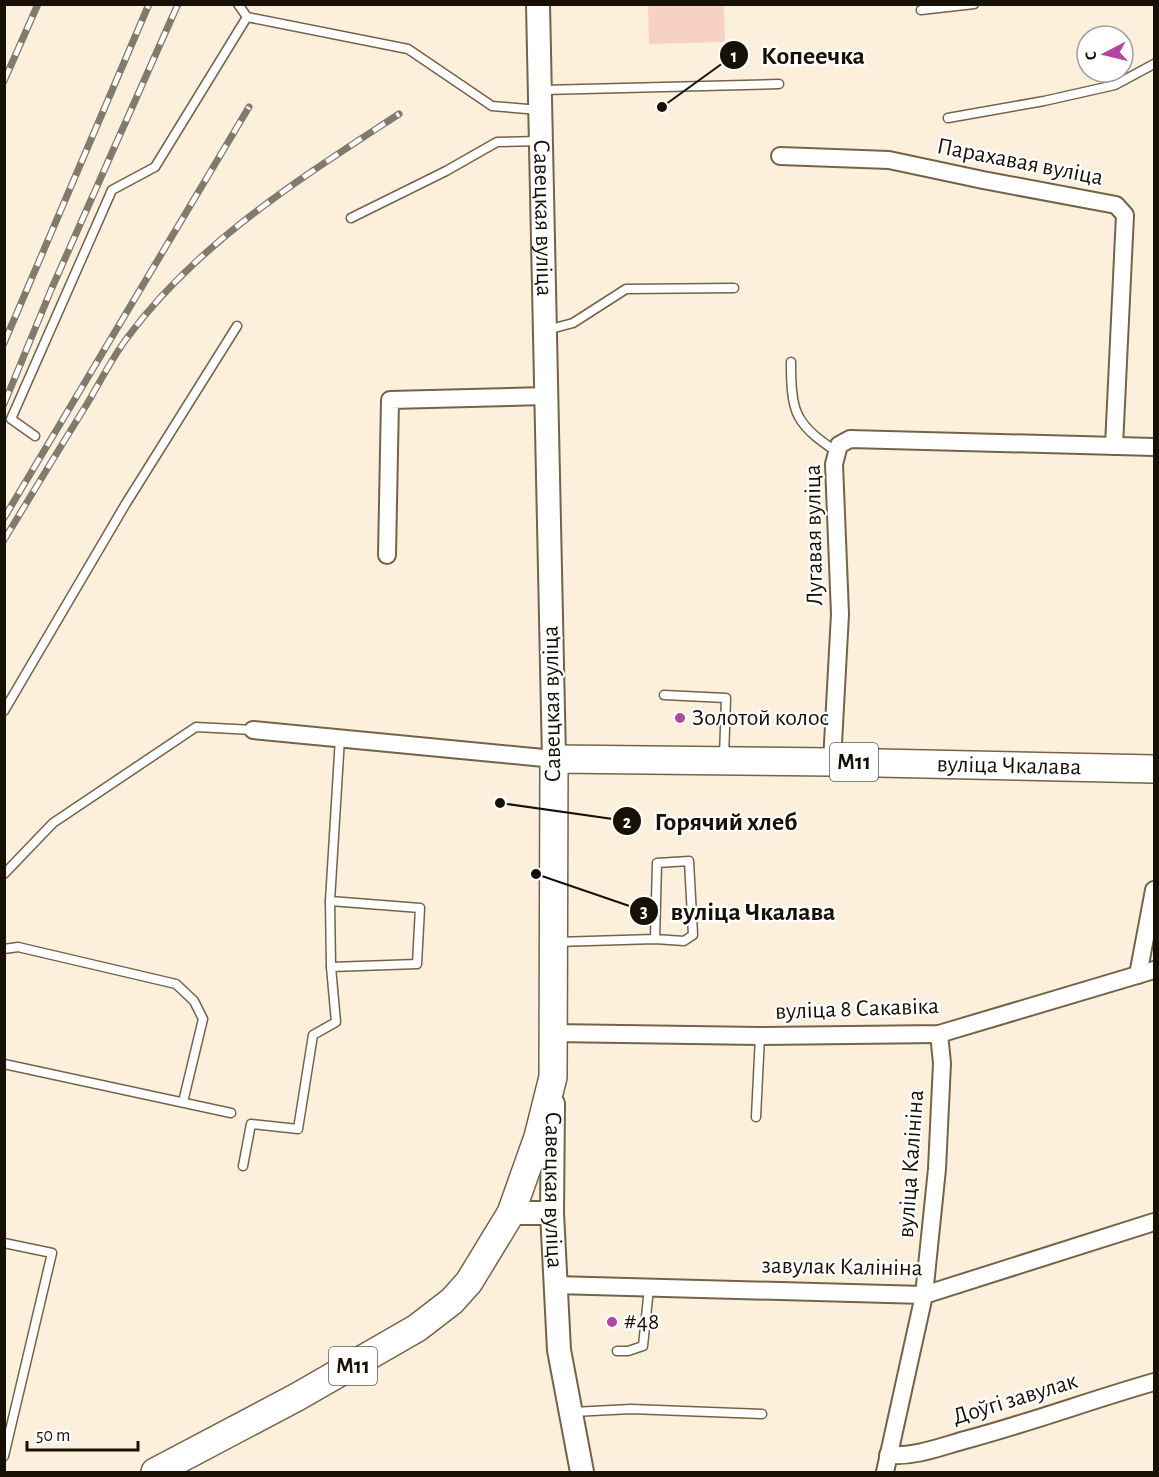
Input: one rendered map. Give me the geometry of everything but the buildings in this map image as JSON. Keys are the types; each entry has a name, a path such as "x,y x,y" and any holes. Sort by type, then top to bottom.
{"highway":[{"name":"вуліца Чкалава","path":"554,759 724,760 1155,769"},
{"name":"Савецкая вуліца","path":"553,1077 554,759"},
{"name":"М11","path":"155,1473 297,1397 417,1328 452,1301 469,1282 511,1213 538,1137 553,1077"}],"main road":[{"name":"Савецкая вуліца","path":"538,4 554,759"},
{"name":"Савецкая вуліца","path":"553,1077 552,1213 559,1350 582,1473"},
{"path":"511,1213 552,1213"}],"street":[{"name":"Парахавая вуліца","path":"780,156 890,160 1116,205 1125,215 1114,446"},
{"path":"387,555 390,400 545,396"},
{"name":"Лугавая вуліца","path":"832,762 840,614 834,464 839,445 850,439 1155,447"},
{"name":"вуліца Чкалава","path":"253,730 554,759"},
{"path":"1146,973 1155,890"},
{"name":"вуліца 8 Сакавіка","path":"553,1033 760,1036 939,1034 1146,973"},
{"name":"вуліца Калініна","path":"885,1473 924,1295 937,1169 942,1063 939,1034"},
{"name":"завулак Калініна","path":"555,1285 924,1295 1155,1222"},
{"name":"Доўгі завулак","path":"888,1455 906,1456 935,1449 1155,1382"}],"lane":[{"path":"238,4 247,16 408,49 492,106 539,100 779,84"},
{"path":"921,10 974,4"},
{"path":"34,436 11,419 112,190 155,167 247,16"},
{"path":"948,118 1044,101 1115,85 1155,64"},
{"path":"351,218 446,171 497,142 540,141"},
{"path":"544,330 573,323 626,289 734,288"},
{"path":"4,711 125,504 237,326"},
{"path":"791,362 792,387 799,417 818,438 837,452"},
{"path":"664,695 726,698 724,760"},
{"path":"4,874 53,823 196,727 253,730"},
{"path":"243,1166 251,1124 298,1129 313,1035 336,1022 331,967 330,901 340,738"},
{"path":"552,942 684,940 693,935 689,861 657,863 656,939"},
{"path":"330,901 420,908 417,964 331,967"},
{"path":"4,949 18,947 176,984 194,1001 203,1019 183,1102"},
{"path":"756,1117 760,1036"},
{"path":"4,1064 231,1113"},
{"path":"4,1243 52,1254 4,1456"},
{"path":"617,1351 628,1351 643,1346 649,1288"},
{"path":"570,1412 631,1408 762,1414"}],"shaded area":[{"path":"648,5 724,5 725,42 649,44"}],"railway":[{"path":"4,81 38,4"},
{"path":"4,343 149,4"},
{"path":"4,404 51,290 178,4"},
{"path":"4,518 249,107"},
{"path":"4,540 116,354 155,303 218,242 253,214 325,162 399,114"}],"place":[{"name":"Копеечка","path":"662,107"},
{"name":"Золотой колос","path":"680,718"},
{"name":"Горячий хлеб","path":"500,803"},
{"name":"вуліца Чкалава","path":"536,874"},
{"name":"#48","path":"612,1322"}]}
